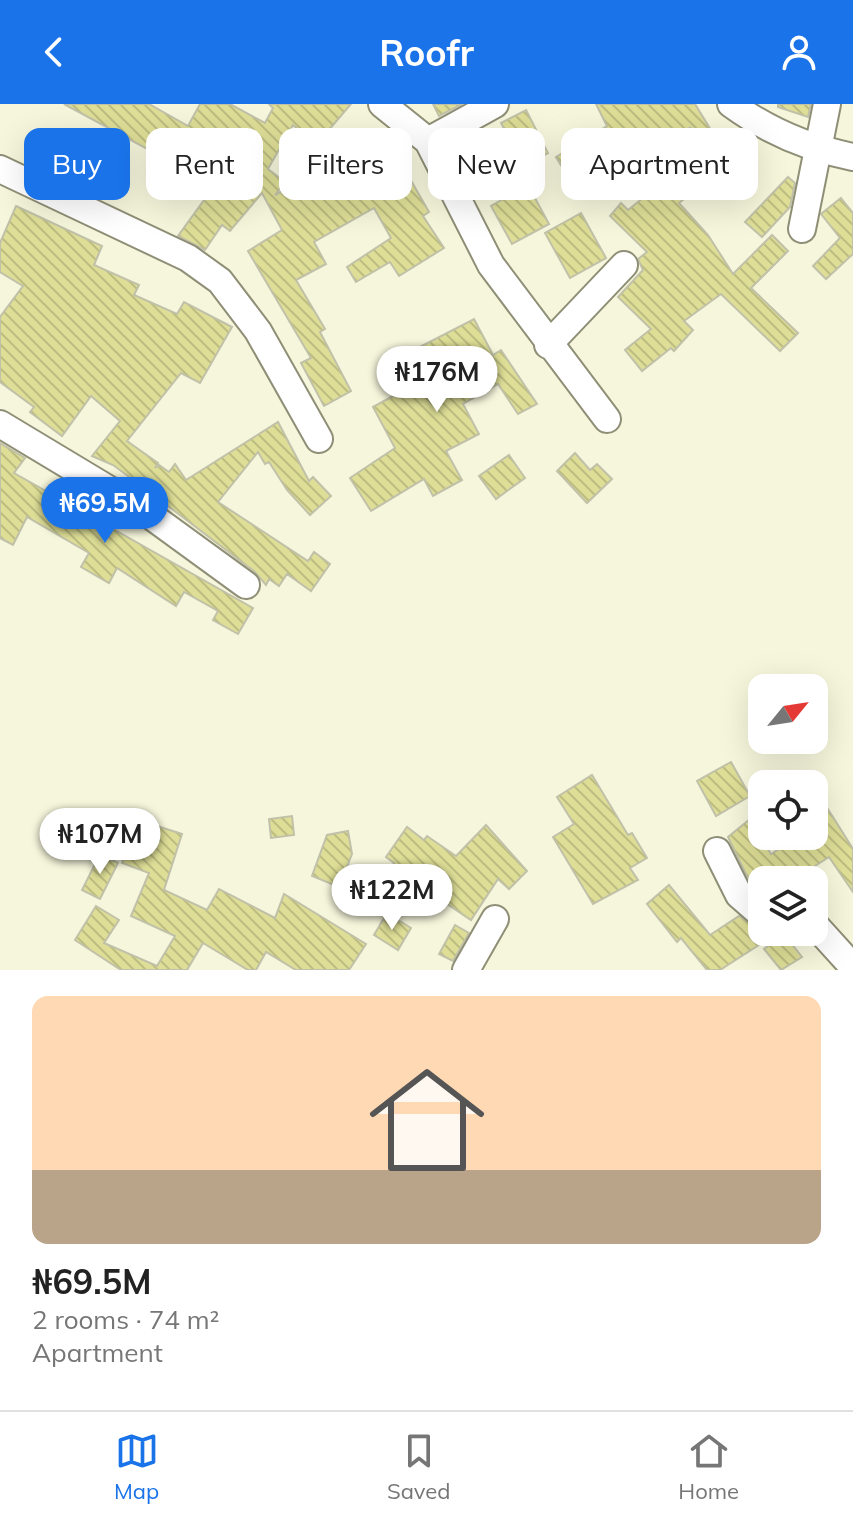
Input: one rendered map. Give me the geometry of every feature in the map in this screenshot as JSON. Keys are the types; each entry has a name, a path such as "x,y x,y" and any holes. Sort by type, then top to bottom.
{"street":[{"path":"382,104 428,141"},
{"path":"452,128 495,104"},
{"path":"731,104 760,125 818,150 853,157"},
{"path":"802,229 827,104"},
{"path":"0,169 188,258 220,281 258,331 319,439"},
{"path":"458,200 491,265 548,345 607,419"},
{"path":"548,345 624,265"},
{"path":"0,424 143,510 246,585"},
{"path":"717,851 739,895 748,903"},
{"path":"466,970 495,919"},
{"path":"828,939 853,967"}],"building":[{"path":"64,104 149,104 188,126 200,104 230,104 265,123 273,108 269,104 351,104 331,128 296,128 293,125 291,128 279,128 279,150 268,169 279,177 279,190 275,195 279,193 279,200 412,200 412,182 429,212 423,216 444,248 399,276 390,262 356,282 347,267 391,238 374,208 314,242 326,264 296,280 325,329 320,332 351,391 324,406 301,363 311,358 248,251 282,230 263,195 263,128 146,128 146,148 130,140 130,128 109,128"},
{"path":"433,104 462,104 439,116"},
{"path":"596,104 695,104 710,128 604,128 607,126"},
{"path":"778,104 811,104 808,117 778,107"},
{"path":"526,110 535,128 504,128 501,123"},
{"path":"788,177 795,183 790,207 762,237 745,222"},
{"path":"841,198 853,213 853,254 826,279 813,266 840,238 821,214"},
{"path":"204,200 256,200 230,231 222,225 205,250 178,236"},
{"path":"502,200 536,200 549,224 512,244 491,206"},
{"path":"640,200 683,200 679,203 708,235 733,274 772,235 788,251 751,288 798,333 780,351 721,294 684,321 693,330 674,351 671,348 642,371 625,350 651,329 618,297 643,270 638,259 647,252 610,216 621,203 628,210"},
{"path":"16,206 102,246 94,265 139,285 134,295 177,314 184,302 232,327 200,383 181,373 127,441 158,463 155,468 159,465 169,472 175,464 186,480 278,422 309,481 313,477 331,496 310,515 258,452 218,502 308,561 314,552 330,564 311,591 287,574 279,586 269,579 266,585 255,572 147,490 113,465 92,456 120,421 91,396 62,436 30,412 34,407 0,382 0,317 23,286 0,272 0,243"},
{"path":"581,213 606,258 570,278 545,233"},
{"path":"474,319 493,355 501,350 537,404 518,414 498,384 463,404 479,434 446,451 462,480 433,496 424,479 371,511 350,478 395,448 373,407 426,378 412,351"},
{"path":"0,443 25,458 14,473 253,608 238,634 213,620 218,611 184,592 176,606 117,568 109,583 81,567 89,553 27,517 13,545 0,538"},
{"path":"575,453 590,470 597,464 612,479 587,503 557,471"},
{"path":"509,455 525,478 496,499 479,476"},
{"path":"731,762 748,797 716,816 697,781"},
{"path":"592,775 628,835 632,833 647,858 630,868 638,880 593,904 553,837 574,824 557,797"},
{"path":"828,809 853,849 853,892 829,857 815,866 748,866 748,878 728,837 748,821 748,850 769,850 771,854 777,850 828,850"},
{"path":"292,816 294,835 271,838 269,819"},
{"path":"486,825 527,871 509,889 498,879 471,920 392,867 394,863 386,857 407,827 424,840 427,836 456,856"},
{"path":"157,826 182,834 164,890 207,910 219,889 275,918 284,894 366,944 349,970 296,970 266,952 256,970 248,970 203,943 187,970 121,970 75,940 96,906 119,920 104,943 157,966 175,936 131,916 149,873 122,863 129,842 150,849"},
{"path":"348,831 352,854 339,887 312,876 327,835"},
{"path":"100,854 118,863 100,899 82,890"},
{"path":"669,885 710,935 739,916 748,922 748,946 757,946 720,970 707,970 681,938 677,942 647,904"},
{"path":"387,913 411,928 398,950 374,935"},
{"path":"455,925 469,933 453,961 439,954"},
{"path":"768,946 793,946 802,957 781,970 764,949"}]}
